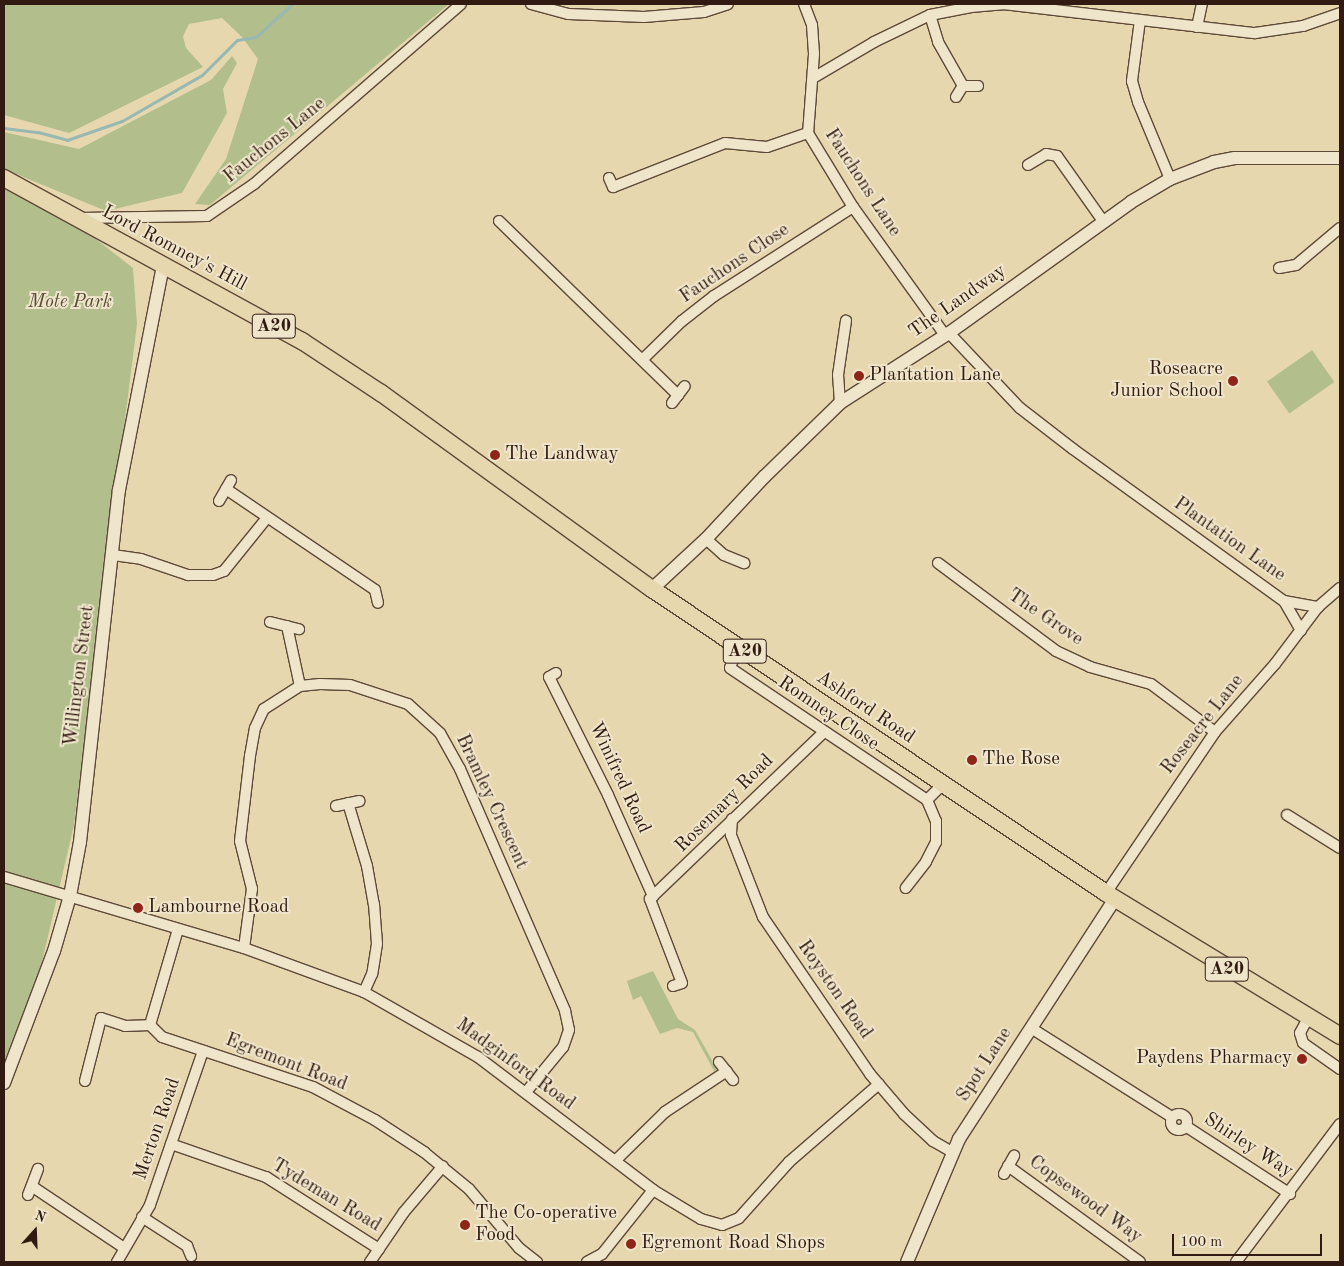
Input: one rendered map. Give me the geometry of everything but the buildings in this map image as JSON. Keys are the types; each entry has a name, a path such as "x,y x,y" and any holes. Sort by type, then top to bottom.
{"main road":[{"name":"A20","path":"4,178 75,218"},
{"name":"Lord Romney's Hill","path":"75,218 302,341 381,393"},
{"name":"Ashford Road","path":"381,393 652,589 1111,896 1340,1036"}],"street":[{"name":"Fauchons Lane","path":"75,218 207,216 254,184 461,4"},
{"path":"531,4 569,14 644,17 704,12 728,4"},
{"name":"Fauchons Lane","path":"804,4 812,24 813,78 808,133 853,207 947,334"},
{"path":"813,78 874,42 930,15 1003,4 1066,8 1140,20 1256,32 1303,26 1340,13"},
{"path":"1197,27 1202,4"},
{"path":"930,15 938,42 963,86"},
{"path":"1140,20 1132,82 1170,179"},
{"path":"963,86 978,86"},
{"path":"956,97 963,86"},
{"path":"608,178 613,187 725,143 766,147 808,133"},
{"path":"1028,165 1042,155 1056,156 1103,221"},
{"name":"The Landway","path":"652,589 706,539 765,476 840,403 947,334 1103,221 1170,179 1214,162 1235,158 1340,158"},
{"name":"Fauchons Close","path":"644,359 682,321 714,296 853,207"},
{"path":"499,220 644,359 675,399 685,386"},
{"path":"1279,268 1296,266 1340,228"},
{"name":"Willington Street","path":"4,1083 48,969 70,896 80,842 122,470 163,266"},
{"path":"840,403 838,375 846,321"},
{"name":"Plantation Lane","path":"947,334 1037,422 1284,601 1301,631"},
{"path":"219,501 229,484 266,518 334,560 375,590 378,603"},
{"path":"113,555 141,559 188,576 214,575 224,570 266,518"},
{"path":"706,539 724,555 744,563"},
{"name":"The Grove","path":"938,563 1056,651 1090,667 1151,684 1215,732"},
{"name":"Roseacre Lane","path":"1111,896 1215,732 1301,631 1318,607 1340,588"},
{"name":"Plantation Lane","path":"1284,601 1318,607"},
{"path":"270,622 299,629"},
{"path":"244,948 252,890 240,841 255,728 264,709 300,686 288,626"},
{"name":"Romney Close","path":"738,646 730,668 927,800"},
{"name":"Winifred Road","path":"552,675 608,795 652,898 682,982 673,986"},
{"name":"Bramley Crescent","path":"300,686 350,685 383,694 408,704 440,733 460,769 564,1011 568,1030 563,1047 526,1092"},
{"name":"Rosemary Road","path":"652,898 824,732"},
{"path":"906,888 919,877 936,842 936,821 927,800 943,784"},
{"path":"336,806 359,801"},
{"path":"348,803 367,866 374,904 377,944 372,974 364,992"},
{"path":"1287,815 1340,848"},
{"name":"Royston Road","path":"732,819 731,835 763,917 879,1084 904,1114 933,1141 952,1152"},
{"name":"Madginford Road","path":"4,877 244,948 364,992 447,1037 526,1092 653,1190 701,1219 722,1225 739,1218 790,1162 879,1084"},
{"name":"Spot Lane","path":"907,1262 952,1152 1031,1028 1111,896"},
{"path":"85,1081 101,1018 125,1026 150,1025 178,929"},
{"path":"1308,1018 1300,1033 1303,1043 1340,1069"},
{"name":"Egremont Road","path":"150,1025 162,1037 236,1060 332,1096 375,1120 443,1166 486,1205 519,1248 537,1262"},
{"name":"Shirley Way","path":"1031,1028 1172,1117 1170,1122 1174,1130 1182,1131 1187,1127 1290,1194"},
{"name":"Merton Road","path":"117,1262 150,1205 203,1051"},
{"path":"719,1062 733,1080"},
{"path":"616,1160 665,1112 727,1071"},
{"path":"1236,1262 1290,1194 1340,1124"},
{"name":"Tydeman Road","path":"171,1144 266,1177 379,1249"},
{"name":"Copsewood Way","path":"1014,1156 1006,1170 1140,1262"},
{"path":"370,1262 443,1166"},
{"path":"38,1170 30,1191 124,1248"},
{"path":"587,1262 602,1254 653,1190"},
{"path":"142,1217 188,1246 191,1256"}],"green space":[{"path":"4,4 449,4 210,205 195,204 226,159 258,59 242,37 222,18 189,24 183,36 186,48 203,67 69,133 4,115"},
{"path":"232,56 237,63 223,89 227,113 182,193 106,211 4,169 4,132 79,149 211,80"},
{"name":"Mote Park","path":"4,185 92,236 133,268 137,324 74,825 41,966 4,1065"},
{"path":"1312,350 1334,382 1289,413 1267,382"},
{"path":"653,971 678,1019 695,1030 717,1069 714,1071 693,1032 677,1028 660,1034 641,996 633,1000 627,981"}],"waterway":[{"path":"4,128 38,132 67,140 122,121 202,75 237,40 256,37 292,4"}],"place":[{"name":"Plantation Lane","path":"859,376"},
{"name":"Roseacre Junior School","path":"1233,381"},
{"name":"The Landway","path":"495,455"},
{"name":"The Rose","path":"972,760"},
{"name":"Lambourne Road","path":"138,908"},
{"name":"Paydens Pharmacy","path":"1302,1059"},
{"name":"The Co-operative Food","path":"465,1225"},
{"name":"Egremont Road Shops","path":"631,1244"}]}
